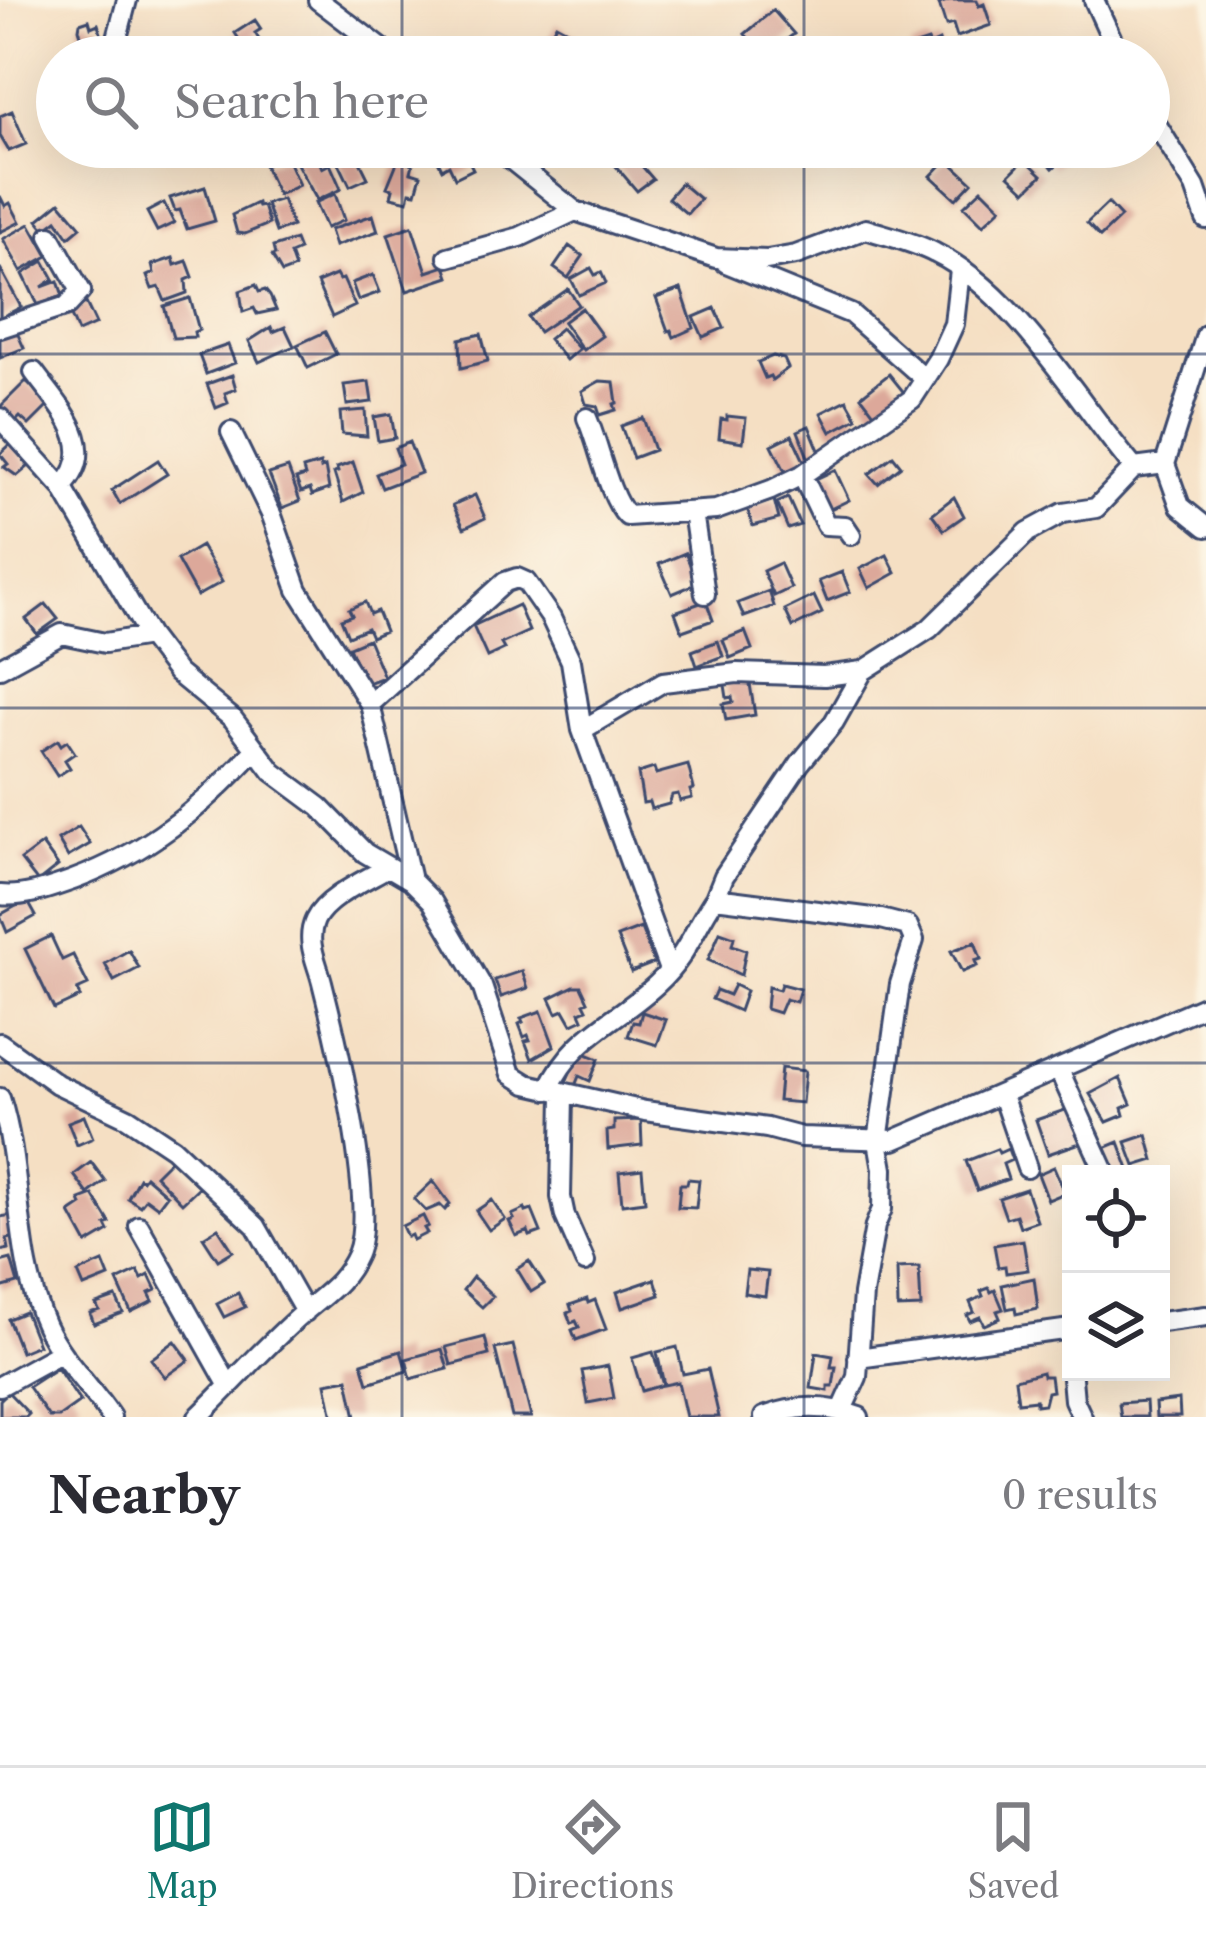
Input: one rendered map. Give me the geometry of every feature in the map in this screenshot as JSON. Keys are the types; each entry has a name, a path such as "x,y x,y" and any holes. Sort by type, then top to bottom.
{"street":[{"path":"118,36 128,0"},
{"path":"317,0 365,36"},
{"path":"1094,0 1110,36"},
{"path":"1170,142 1200,186 1206,219"},
{"path":"521,168 575,211 716,258 851,314 925,379"},
{"path":"448,257 520,237 575,211"},
{"path":"716,258 767,260 796,255 866,229 938,254 1033,336 1134,468"},
{"path":"0,328 67,306 81,291 50,236"},
{"path":"587,418 627,516 716,510 802,475 912,399 954,324 960,270"},
{"path":"1206,335 1166,464 1180,506 1206,527"},
{"path":"34,372 74,428 79,446 75,474 62,487"},
{"path":"2,424 62,487 148,636 177,673 233,719 272,772 320,807 349,840 411,880 432,901 470,961 511,1074 555,1092 801,1137 878,1141 921,1130 1206,1005"},
{"path":"231,432 272,516 298,590 370,704 411,880"},
{"path":"582,730 663,682 737,674 824,676 863,671 929,629 1028,532 1063,513 1096,508 1134,468 1166,464"},
{"path":"802,475 826,525 844,526 851,535"},
{"path":"693,512 705,595"},
{"path":"370,704 480,603 517,578 526,582 551,618 571,662 582,730 669,970"},
{"path":"0,668 62,634 105,643 148,636"},
{"path":"585,1262 561,1197 555,1092 572,1050 653,988 689,948 724,876 800,763 834,722 863,671"},
{"path":"0,895 51,888 148,847 254,751"},
{"path":"198,1417 304,1312 337,1289 358,1252 364,1224 341,1073 311,949 312,926 320,911 388,866"},
{"path":"715,898 895,922 913,933 900,984 878,1141 884,1168 882,1209 863,1294 850,1414 784,1409 764,1417"},
{"path":"0,1042 57,1084 128,1118 173,1148 256,1226 304,1312"},
{"path":"1059,1070 1102,1165"},
{"path":"1002,1095 1027,1168"},
{"path":"0,1098 24,1246 44,1321 60,1353 110,1417"},
{"path":"139,1226 229,1386"},
{"path":"1170,1321 1206,1316"},
{"path":"859,1358 1062,1330"},
{"path":"0,1386 60,1353"},
{"path":"1072,1381 1082,1417"}],"building":[{"path":"977,0 979,6 984,4 991,25 957,36 953,24 946,26 939,4"},
{"path":"773,10 794,34 747,36"},
{"path":"255,20 261,29 257,36 235,33"},
{"path":"80,23 98,24 102,36 81,36"},
{"path":"556,24 578,36 549,36"},
{"path":"12,111 26,144 9,151 0,136 0,116"},
{"path":"265,168 291,168 299,185 278,195"},
{"path":"299,168 332,168 341,189 317,200"},
{"path":"341,168 363,168 368,178 350,186"},
{"path":"395,168 412,168 411,172 421,175 408,201 391,197 393,189 387,187"},
{"path":"450,168 472,168 473,169 455,178"},
{"path":"617,168 644,168 653,179 637,191"},
{"path":"939,168 957,168 972,182 956,199 931,176"},
{"path":"1016,168 1035,168 1042,175 1026,191 1009,175"},
{"path":"681,183 700,199 687,214 668,198"},
{"path":"205,187 215,221 187,229 170,198"},
{"path":"982,189 1001,208 983,225 964,206"},
{"path":"335,194 344,220 326,228 315,203"},
{"path":"0,196 5,206 10,203 20,222 0,232"},
{"path":"282,199 292,226 276,232 266,204"},
{"path":"60,202 81,227 69,237 57,220 45,229 38,220"},
{"path":"164,203 174,223 157,231 147,212"},
{"path":"257,203 263,206 269,224 237,233 232,215"},
{"path":"1108,203 1121,217 1100,237 1087,223"},
{"path":"373,215 378,231 335,246 330,230"},
{"path":"30,224 48,256 21,271 3,239"},
{"path":"412,226 427,272 445,266 449,277 407,291 388,234"},
{"path":"295,240 299,250 290,254 295,268 282,273 272,256 273,247"},
{"path":"569,246 583,256 568,278 554,268"},
{"path":"173,258 175,265 187,261 193,277 186,280 187,293 165,301 147,276 154,273 152,265"},
{"path":"44,261 54,279 42,287 58,281 63,296 38,305 23,274"},
{"path":"0,268 21,307 0,318"},
{"path":"591,268 595,275 601,272 606,283 579,295 571,279"},
{"path":"336,275 343,279 355,306 332,317 317,283"},
{"path":"373,275 380,292 358,300 352,283"},
{"path":"256,285 259,292 265,290 270,296 276,310 243,312 240,291"},
{"path":"568,289 579,305 539,332 528,317"},
{"path":"681,289 694,328 674,337 656,298"},
{"path":"190,298 199,330 195,337 173,338 164,306"},
{"path":"86,303 96,324 78,332 69,311"},
{"path":"582,308 602,336 583,350 563,322"},
{"path":"715,308 724,328 703,337 694,317"},
{"path":"271,327 273,332 285,327 294,346 259,362 249,341"},
{"path":"15,328 24,348 0,358 0,335"},
{"path":"561,328 579,349 566,360 548,339"},
{"path":"325,332 336,354 308,368 297,345"},
{"path":"481,334 488,361 461,368 460,339"},
{"path":"228,345 235,363 206,374 199,355"},
{"path":"773,356 784,359 788,368 772,380 765,378 758,362"},
{"path":"889,374 906,395 877,417 861,396"},
{"path":"232,375 236,389 225,393 228,403 216,408 207,384"},
{"path":"26,381 50,404 29,425 0,407"},
{"path":"600,381 614,382 617,403 616,410 600,415 597,406 586,404 582,391"},
{"path":"369,382 372,402 347,405 344,385"},
{"path":"847,400 857,418 831,432 821,413"},
{"path":"365,410 367,436 342,434 340,412"},
{"path":"391,414 395,438 378,441 374,417"},
{"path":"643,418 654,450 633,458 621,426"},
{"path":"746,418 743,442 719,438 721,419"},
{"path":"809,426 821,455 809,460 798,431"},
{"path":"792,435 805,463 786,473 772,445"},
{"path":"409,442 421,473 382,488 376,474 401,464 395,448"},
{"path":"11,444 29,466 17,476 4,467 8,464 0,454"},
{"path":"893,456 901,466 878,484 869,474"},
{"path":"158,460 167,474 120,504 112,490"},
{"path":"353,462 363,492 343,502 334,473"},
{"path":"320,464 321,469 325,467 329,489 312,495 310,489 301,492 296,479 305,476 303,469"},
{"path":"288,468 300,501 282,508 269,474"},
{"path":"835,470 849,500 824,512 812,487 818,485 816,479"},
{"path":"475,495 485,518 464,528 453,505"},
{"path":"954,497 964,516 944,530 932,514"},
{"path":"788,498 800,525 788,529 777,503"},
{"path":"774,500 779,519 753,526 747,508"},
{"path":"201,546 222,582 197,596 177,560"},
{"path":"685,553 698,583 672,594 659,564"},
{"path":"887,555 896,573 869,588 860,569"},
{"path":"780,563 791,588 774,596 763,571"},
{"path":"842,572 850,592 827,601 819,581"},
{"path":"769,591 774,606 744,617 738,603"},
{"path":"814,596 822,613 793,627 785,610"},
{"path":"706,601 713,620 682,631 675,612"},
{"path":"365,602 370,614 377,611 385,631 371,637 367,628 348,636 341,619"},
{"path":"46,604 58,619 37,634 26,619"},
{"path":"518,605 529,631 501,644 504,649 487,657 473,626"},
{"path":"745,631 752,649 730,658 723,640"},
{"path":"368,639 384,677 365,684 349,647"},
{"path":"718,641 723,656 697,666 692,651"},
{"path":"749,678 755,715 726,720 723,704 733,702 732,697 727,698 725,685"},
{"path":"58,740 61,745 67,741 75,753 65,760 70,768 57,776 41,751"},
{"path":"688,765 692,798 680,801 678,794 672,795 669,804 651,809 649,802 643,803 638,773 654,768 656,774"},
{"path":"79,827 90,844 68,857 58,840"},
{"path":"42,844 58,866 38,882 21,860"},
{"path":"27,900 36,916 7,932 0,915"},
{"path":"641,928 654,963 631,972 617,937"},
{"path":"720,932 734,937 732,945 746,950 741,975 708,960"},
{"path":"51,936 62,960 73,955 88,985 77,990 80,997 54,1009 25,949"},
{"path":"975,942 981,959 962,972 951,951"},
{"path":"129,950 139,968 114,981 105,964"},
{"path":"522,971 528,988 501,997 495,980"},
{"path":"781,984 800,989 796,1002 785,999 779,1013 766,1009 768,987 779,990"},
{"path":"734,985 746,991 739,1011 712,999 716,990 729,995"},
{"path":"581,986 588,1001 584,1003 587,1009 580,1012 583,1019 572,1024 564,1010 557,1013 550,998"},
{"path":"541,1011 554,1046 532,1059 525,1041 530,1040 519,1024 521,1018"},
{"path":"642,1012 666,1020 657,1045 628,1036"},
{"path":"578,1054 599,1059 590,1081 579,1076 575,1086 566,1082"},
{"path":"781,1068 805,1071 802,1103 778,1101"},
{"path":"1120,1078 1131,1104 1122,1108 1124,1115 1107,1122 1090,1094"},
{"path":"1068,1109 1080,1143 1048,1154 1036,1120"},
{"path":"84,1116 93,1138 77,1145 68,1122"},
{"path":"641,1120 642,1145 608,1149 607,1131 614,1130 614,1121"},
{"path":"1147,1135 1154,1160 1135,1165 1126,1142"},
{"path":"1119,1142 1127,1165 1108,1165 1102,1149"},
{"path":"997,1149 999,1153 1008,1149 1012,1160 1003,1164 1008,1179 977,1190 966,1161"},
{"path":"171,1159 199,1187 182,1203 155,1175"},
{"path":"91,1162 105,1181 88,1194 74,1175"},
{"path":"1054,1167 1062,1194 1048,1200 1038,1174"},
{"path":"642,1169 645,1201 622,1204 619,1172"},
{"path":"145,1176 167,1195 158,1207 146,1198 140,1206 128,1198"},
{"path":"688,1179 699,1180 696,1208 678,1207 680,1184 687,1184"},
{"path":"433,1181 450,1204 445,1210 440,1205 426,1211 414,1199"},
{"path":"1026,1189 1037,1221 1020,1227 1016,1215 1006,1218 999,1198"},
{"path":"93,1195 110,1223 106,1225 109,1231 87,1244 70,1213 82,1205 80,1200"},
{"path":"492,1200 505,1219 489,1230 476,1211"},
{"path":"525,1209 532,1210 541,1232 516,1236 509,1221"},
{"path":"12,1215 16,1237 7,1239 9,1249 0,1251 0,1217"},
{"path":"423,1216 427,1233 413,1240 407,1237 402,1226"},
{"path":"218,1228 233,1251 218,1260 203,1237"},
{"path":"1023,1240 1028,1270 1006,1273 1005,1266 998,1267 994,1245"},
{"path":"11,1259 18,1283 0,1288 0,1262"},
{"path":"529,1261 544,1284 531,1292 517,1269"},
{"path":"103,1262 109,1277 84,1287 78,1273"},
{"path":"919,1267 921,1307 898,1308 897,1268"},
{"path":"747,1270 768,1272 765,1296 744,1293"},
{"path":"138,1271 142,1279 149,1275 156,1290 149,1293 153,1301 131,1312 117,1281"},
{"path":"473,1277 493,1296 482,1307 463,1290"},
{"path":"1034,1278 1038,1309 1016,1314 1015,1307 1007,1309 1002,1285"},
{"path":"655,1279 660,1295 622,1308 617,1292"},
{"path":"989,1288 995,1290 1003,1309 997,1311 1000,1318 984,1325 980,1317 970,1321 967,1315 974,1312 970,1302"},
{"path":"238,1293 245,1307 224,1317 217,1304"},
{"path":"116,1297 123,1313 94,1324 90,1313 99,1310 96,1304"},
{"path":"587,1299 588,1303 595,1300 606,1329 576,1340 572,1330 579,1327 567,1313 572,1311 570,1305"},
{"path":"25,1312 38,1345 21,1352 8,1319"},
{"path":"485,1337 489,1355 451,1365 446,1347"},
{"path":"175,1341 189,1360 165,1377 151,1359"},
{"path":"513,1345 531,1417 512,1417 495,1349"},
{"path":"677,1347 683,1374 708,1369 719,1417 686,1417 678,1382 664,1385 657,1352"},
{"path":"442,1349 448,1369 411,1379 406,1359"},
{"path":"401,1351 407,1371 368,1383 362,1363"},
{"path":"653,1352 663,1385 642,1391 632,1358"},
{"path":"816,1353 833,1356 831,1367 836,1367 828,1391 811,1388"},
{"path":"608,1366 614,1398 588,1403 582,1371"},
{"path":"57,1368 80,1402 59,1417 49,1417 28,1387"},
{"path":"1042,1372 1050,1376 1052,1391 1047,1392 1044,1404 1018,1402 1015,1379"},
{"path":"348,1379 356,1417 333,1417 326,1383"},
{"path":"8,1392 29,1414 26,1417 0,1417 0,1400"},
{"path":"1179,1400 1180,1417 1156,1417 1155,1403"},
{"path":"1146,1401 1147,1417 1121,1417 1119,1403"}]}
